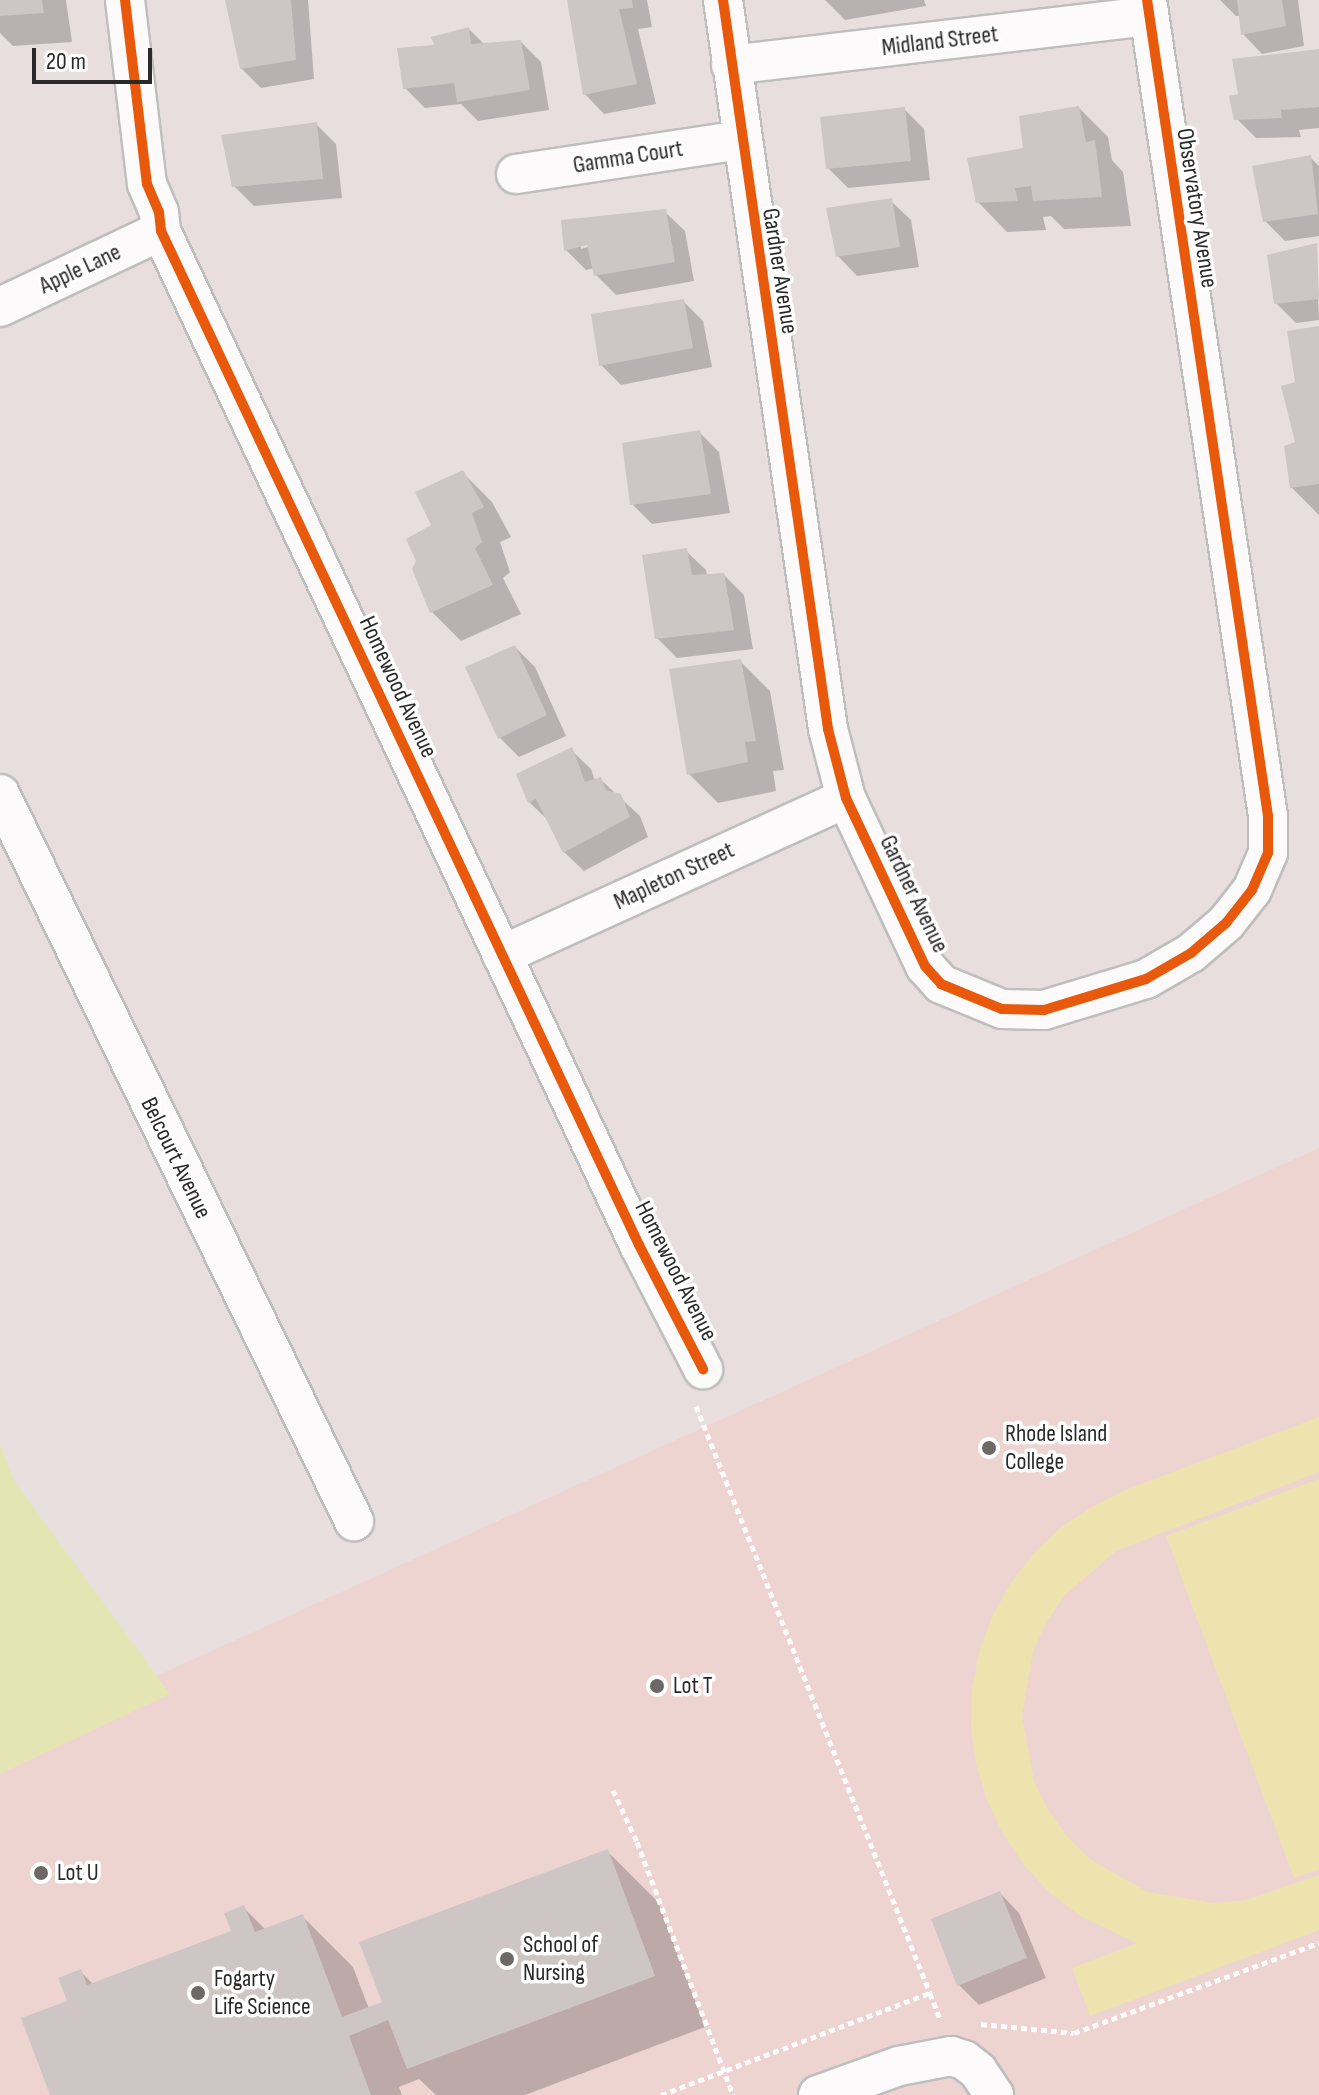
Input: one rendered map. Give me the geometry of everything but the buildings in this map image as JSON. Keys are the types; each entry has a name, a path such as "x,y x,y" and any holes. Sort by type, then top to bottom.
{"street":[{"name":"Homewood Avenue","path":"125,0 147,184 159,212 161,231 639,1245 703,1369"},
{"name":"Gardner Avenue","path":"723,0 740,140 828,729 846,798 925,966 941,984 1002,1009 1044,1010 1146,979 1191,953 1226,923 1252,890 1268,853 1268,816 1209,421"},
{"name":"Midland Street","path":"731,65 1148,8"},
{"name":"Observatory Avenue","path":"1148,8 1209,421"},
{"name":"Gamma Court","path":"516,174 740,140"},
{"name":"Apple Lane","path":"0,307 161,231"},
{"name":"Belcourt Avenue","path":"0,794 354,1521"},
{"name":"Mapleton Street","path":"502,955 846,798"},
{"path":"818,2095 899,2066 951,2056 964,2060 978,2071 994,2095"}],"path":[{"path":"703,1369 696,1407 723,1467 942,2024 957,2024"},
{"path":"613,1790 637,1842 733,2095"},
{"path":"972,2024 1074,2033 1319,1943"},
{"path":"661,2095 930,1993"}],"shaded area":[{"name":"Rhode Island College","path":"1319,1148 1319,2095 0,2095 0,1747"},
{"path":"1319,1417 1319,1472 1116,1551 1066,1594 1047,1621 1033,1652 1022,1716 1034,1781 1048,1810 1068,1837 1091,1860 1148,1892 1213,1903 1246,1900 1319,1875 1319,1930 1090,2016 1072,1968 1137,1943 1080,1916 1050,1893 1024,1865 1003,1834 987,1800 976,1764 971,1727 972,1689 979,1652 992,1617 1010,1584 1033,1554 1060,1528 1092,1507 1125,1490"},
{"path":"1319,1479 1319,1869 1294,1878 1166,1536"}],"green space":[{"path":"0,1444 15,1482 170,1694 0,1774"}],"cycle path":[{"path":"125,0 147,184 159,212 161,231 639,1245 703,1369"},
{"path":"723,0 828,729 846,798 925,966 941,984 1002,1009 1044,1010 1146,979 1191,953 1226,923 1252,890 1268,853 1268,816 1147,0"}],"place":[{"name":"Rhode Island College","path":"989,1448"},
{"name":"Lot T","path":"657,1686"},
{"name":"Lot U","path":"41,1873"},
{"name":"School of Nursing","path":"507,1959"},
{"name":"Fogarty Life Science","path":"198,1993"}]}
